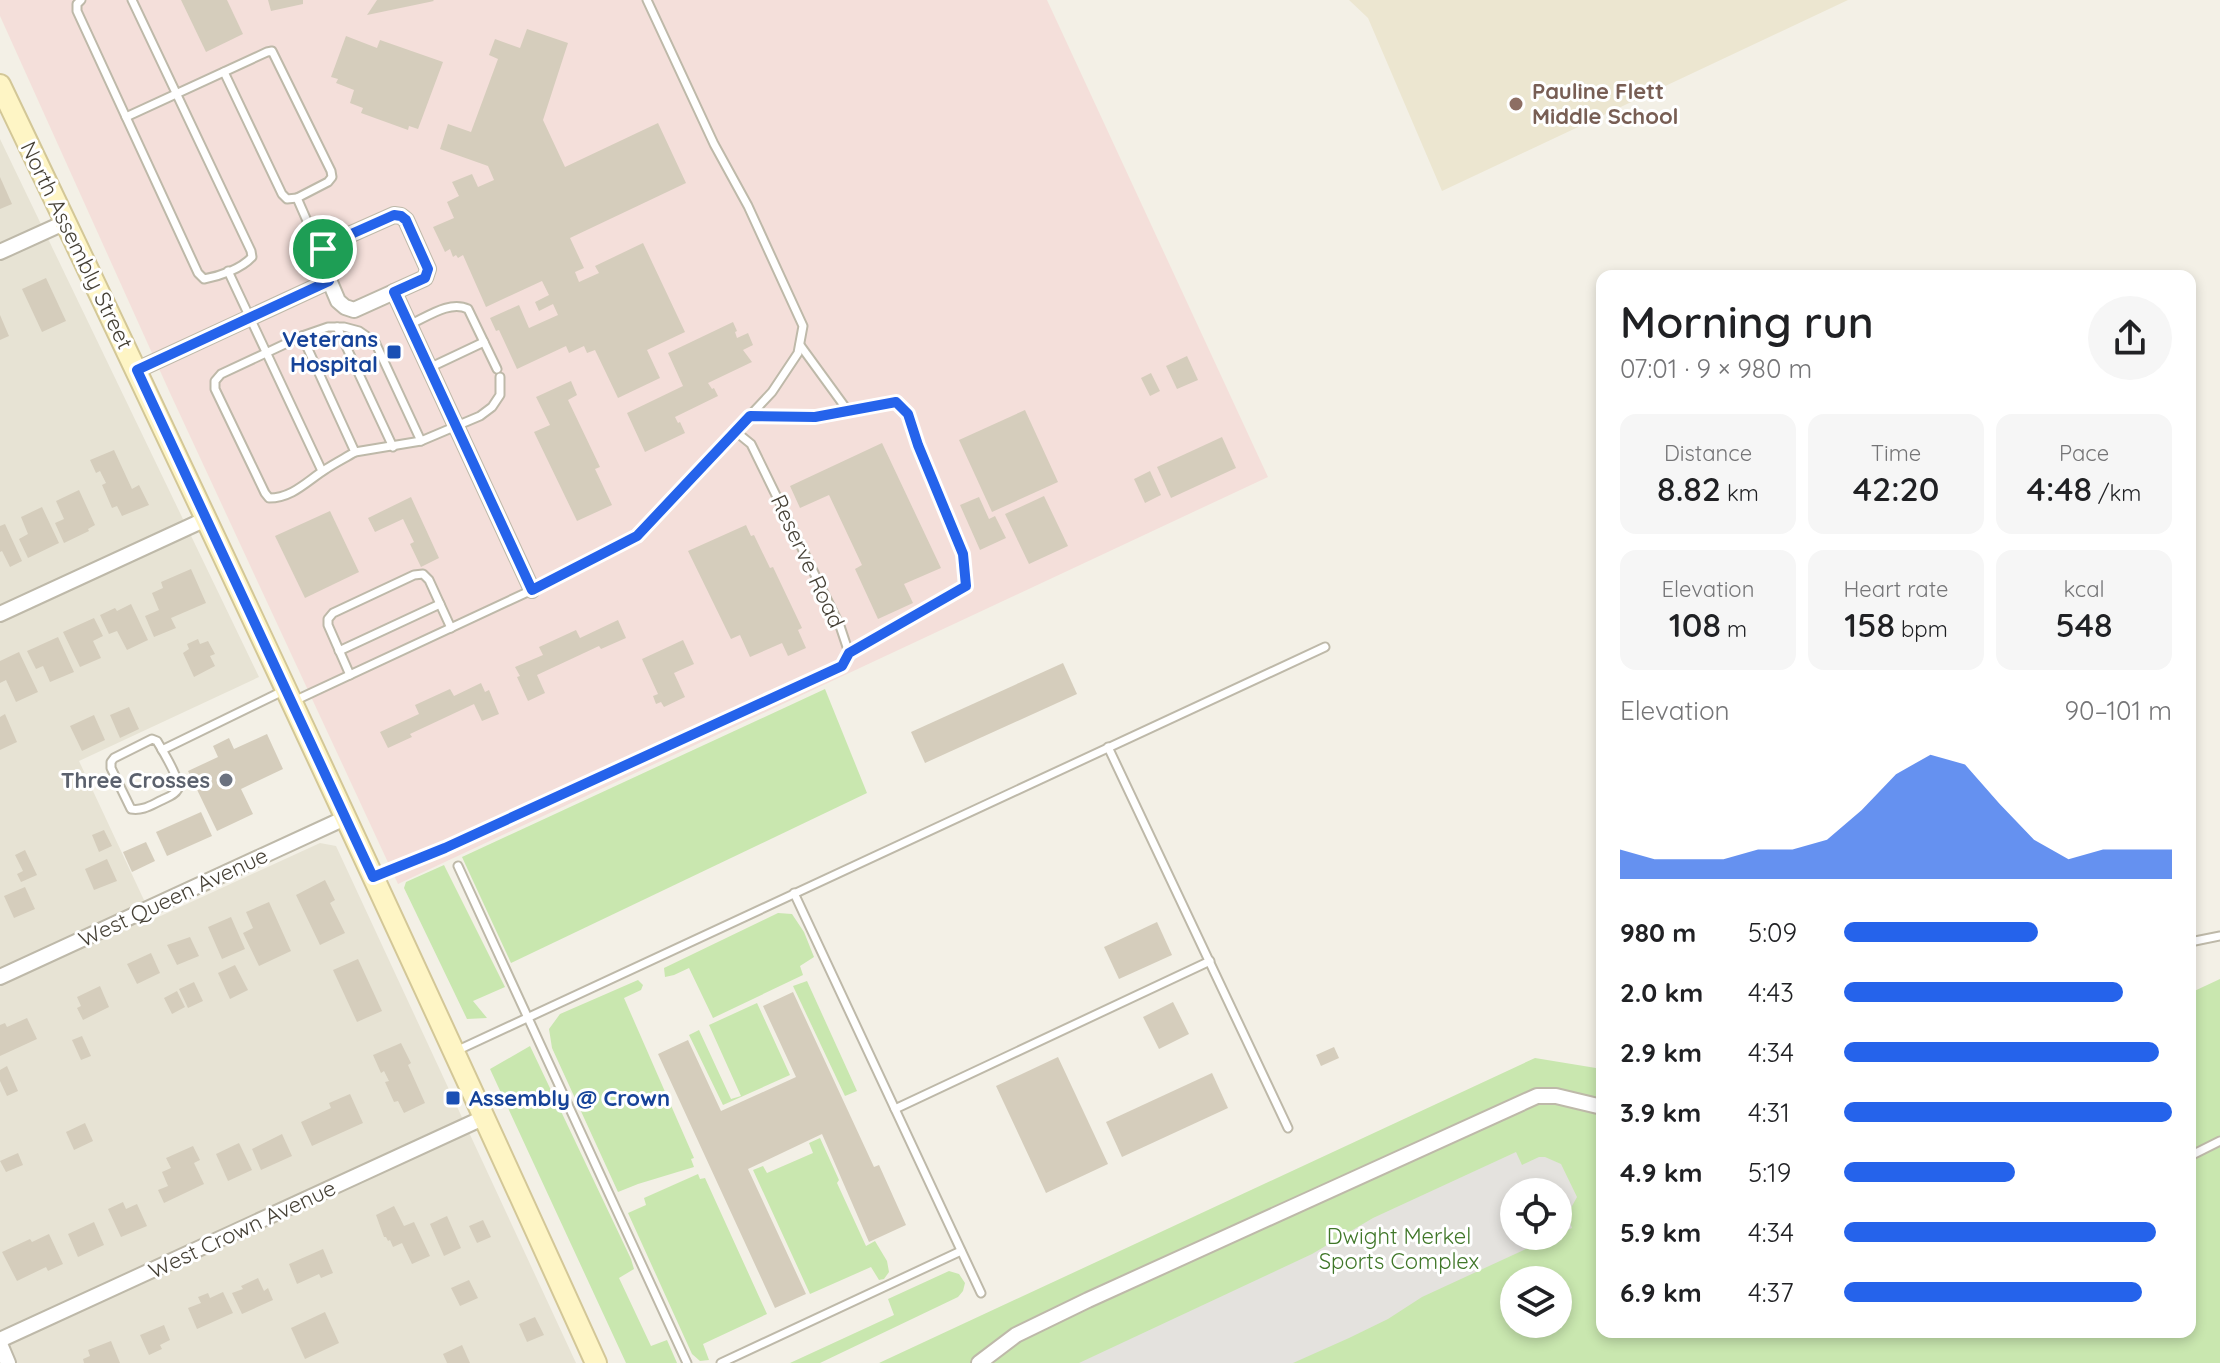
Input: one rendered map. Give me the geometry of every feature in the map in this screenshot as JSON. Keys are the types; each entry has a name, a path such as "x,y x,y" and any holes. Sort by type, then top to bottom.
{"main road":[{"name":"North Assembly Street","path":"0,85 137,370 485,1117 596,1363"}],"street":[{"path":"394,215 401,216 406,220 428,274 354,310 338,301 321,261 323,249 394,215"},
{"path":"0,252 66,222"},
{"path":"137,370 329,281"},
{"path":"394,292 532,590"},
{"path":"0,614 206,519"},
{"name":"West Queen Avenue","path":"0,977 345,818"},
{"path":"979,1363 1016,1335 1062,1312 1537,1096 1556,1096 1596,1106"},
{"name":"West Crown Avenue","path":"0,1342 485,1117"},
{"path":"0,1342 8,1363"}],"lane":[{"path":"81,0 77,11 198,273 204,279 215,277 247,262 252,257 251,251 132,0"},
{"path":"162,750 288,697 350,675 532,590 637,536 772,392 791,366 800,345 803,326 647,0"},
{"path":"126,117 267,52 272,51 331,171 332,177 328,182 297,198 287,199 282,194 224,72"},
{"path":"297,198 315,239 323,249"},
{"path":"228,271 322,471"},
{"path":"409,325 452,306 460,305 468,309 499,373 500,395 492,407 480,416 421,441 355,452 322,471 308,484 276,498 269,498 265,493 215,389 215,381 221,374 315,330 337,327 359,331 375,342 421,441"},
{"path":"337,327 393,447"},
{"path":"302,336 355,452"},
{"path":"429,368 484,342"},
{"path":"800,345 848,411"},
{"path":"750,416 815,417 896,402 908,414 963,554 966,586 849,653"},
{"name":"Reserve Road","path":"373,877 458,842 842,666 849,653 840,626 751,444 735,431"},
{"path":"350,675 328,619 333,613 360,600 414,575 423,574 429,580 451,628"},
{"path":"339,651 440,604"},
{"path":"454,1052 1325,647"},
{"path":"152,739 162,750 178,783 178,790 141,810 131,809 111,762 152,739"},
{"path":"1108,747 1288,1128"},
{"path":"458,866 687,1363"},
{"path":"794,893 981,1293"},
{"path":"2196,941 2220,936"},
{"path":"895,1109 1210,961"},
{"path":"2196,1153 2220,1141"},
{"path":"721,1363 961,1251"}],"shaded area":[{"path":"0,0 1047,0 1268,477 398,884 170,393 0,16"},
{"name":"Pauline Flett Middle School","path":"1349,0 1848,0 1442,191 1368,18"},
{"path":"0,139 259,677 79,761 143,898 154,919 320,843 336,846 576,1363 0,1363"},
{"path":"1516,1152 1522,1165 1539,1157 1561,1164 1568,1178 1500,1178 1500,1250 1524,1250 1422,1297 1388,1319 1293,1363 1079,1363 1312,1254 1373,1218"},
{"path":"1572,1187 1577,1197 1572,1206"}],"green space":[{"path":"825,689 867,793 511,963 462,857"},
{"path":"444,865 505,987 473,1001 487,1018 467,1019 404,888 406,882"},
{"path":"778,913 792,914 804,932 814,957 800,966 803,975 713,1018 689,968 665,977 664,968"},
{"name":"Dwight Merkel Sports Complex","path":"2220,979 2220,1363 879,1363 1535,1058 1596,1068 1596,1338 2196,1338 2196,990"},
{"path":"638,980 643,985 641,990 624,998 694,1158 691,1159 694,1167 618,1192 552,1048 549,1029 560,1014"},
{"path":"807,981 857,1091 845,1096 793,986"},
{"path":"757,1003 790,1075 723,1105 689,1035 699,1030 731,1099 741,1096 709,1025"},
{"path":"530,1046 631,1259 634,1269 619,1278 651,1346 667,1340 677,1363 626,1363 490,1069"},
{"path":"820,1138 866,1246 875,1241 887,1261 889,1272 879,1280 871,1267 810,1294 753,1170 763,1166 767,1173 813,1153 809,1143"},
{"path":"698,1174 700,1179 705,1178 767,1314 703,1344 709,1360 700,1361 692,1354 628,1213 646,1205 644,1198"},
{"path":"949,1271 959,1274 965,1283 958,1297 820,1363 790,1363 894,1315 888,1299"}],"building":[{"path":"181,0 227,0 243,34 206,52"},
{"path":"268,0 303,0 303,4 271,11"},
{"path":"377,0 433,0 434,1 367,15"},
{"path":"527,29 568,43 543,120 565,167 658,123 686,183 570,238 584,268 575,272 579,282 599,273 595,266 643,243 685,332 647,350 660,378 618,398 595,350 587,353 584,346 569,353 566,346 517,369 490,318 519,305 529,328 558,315 553,304 539,311 535,302 549,295 542,281 486,307 463,255 453,257 450,249 445,252 433,227 454,218 447,202 459,196 452,182 472,174 478,187 494,180 488,166 440,149 448,124 471,132 498,59 489,55 495,39 520,48"},
{"path":"346,36 377,48 380,40 443,62 418,129 409,126 408,130 361,113 363,108 350,103 354,90 336,83 338,79 331,77"},
{"path":"0,177 12,204 0,209"},
{"path":"46,278 66,321 42,332 22,289"},
{"path":"0,315 9,336 0,340"},
{"path":"733,322 737,338 748,333 753,345 743,350 752,362 708,383 718,396 675,417 685,433 645,452 627,413 683,386 668,353"},
{"path":"1187,356 1198,380 1177,389 1166,366"},
{"path":"1151,373 1160,391 1150,396 1141,378"},
{"path":"571,381 577,395 568,400 600,467 595,469 612,505 577,521 534,432 550,425 536,397"},
{"path":"1025,410 1058,482 992,512 959,440"},
{"path":"1222,437 1236,468 1171,498 1157,467"},
{"path":"882,443 941,568 904,584 913,603 878,619 855,569 862,565 829,495 800,508 790,486"},
{"path":"114,450 132,489 139,485 149,505 122,516 117,506 112,508 102,485 106,483 100,471 96,473 90,460"},
{"path":"1150,471 1161,495 1145,503 1134,479"},
{"path":"79,490 95,525 64,543 55,523 64,519 56,501"},
{"path":"1044,496 1068,546 1029,564 1005,514"},
{"path":"411,497 439,558 421,567 403,519 375,532 368,518"},
{"path":"979,497 989,519 995,516 1006,538 980,550 960,505"},
{"path":"42,507 59,543 28,558 19,539 28,534 21,517"},
{"path":"330,511 359,572 305,598 275,536"},
{"path":"5,524 22,561 10,567 0,552 0,526"},
{"path":"746,525 770,568 773,567 802,628 798,630 806,648 788,656 782,643 750,657 740,635 731,639 688,551"},
{"path":"191,569 206,603 171,618 176,628 154,637 145,616 159,610 152,593 163,588 161,582"},
{"path":"131,604 148,640 127,650 117,631 109,634 100,615"},
{"path":"94,618 103,636 93,641 101,658 80,667 63,632"},
{"path":"618,620 626,638 601,649 599,646 537,675 545,693 528,701 515,667 543,655 539,647 576,630 580,638"},
{"path":"58,637 74,672 50,682 43,666 36,669 27,651"},
{"path":"198,639 200,644 208,641 215,654 210,656 215,666 194,677 183,653 189,649 187,644"},
{"path":"683,640 694,664 674,673 685,697 664,707 661,702 656,704 653,696 658,694 642,659"},
{"path":"19,652 38,692 16,702 6,680 0,683 0,661"},
{"path":"1063,663 1077,694 925,763 911,732"},
{"path":"481,683 485,692 489,690 499,714 482,721 474,704 410,734 412,737 388,748 380,732 419,714 415,705 450,689 454,696"},
{"path":"129,707 139,729 120,738 110,715"},
{"path":"5,714 17,742 0,750 0,717"},
{"path":"94,715 105,740 82,751 70,726"},
{"name":"Three Crosses","path":"267,734 283,769 241,789 253,814 217,831 188,771 218,757 213,746 229,738 234,749"},
{"path":"201,812 212,836 167,856 156,832"},
{"path":"104,830 112,846 99,852 92,835"},
{"path":"146,842 155,861 132,872 123,852"},
{"path":"25,850 37,875 21,882 17,874 23,871 15,855"},
{"path":"107,859 117,881 94,890 85,869"},
{"path":"325,880 335,900 330,903 345,933 320,945 296,895"},
{"path":"25,887 35,909 14,918 4,896"},
{"path":"269,902 291,951 259,966 243,933 253,928 246,912"},
{"path":"231,917 245,949 222,959 208,927"},
{"path":"1157,922 1172,955 1119,979 1104,947"},
{"path":"190,937 199,956 177,965 167,945"},
{"path":"151,953 160,973 137,984 127,964"},
{"path":"358,959 382,1011 357,1022 333,970"},
{"path":"235,965 248,990 230,999 218,973"},
{"path":"194,982 203,1001 188,1008 179,989"},
{"path":"100,986 109,1007 83,1020 77,1008 81,1006 77,997"},
{"path":"177,991 185,1007 172,1014 164,998"},
{"path":"793,992 874,1167 879,1165 906,1225 869,1242 822,1134 748,1169 806,1294 775,1308 658,1054 688,1040 721,1111 796,1077 763,1006"},
{"path":"1173,1002 1189,1034 1159,1049 1143,1017"},
{"path":"27,1018 37,1039 0,1056 0,1025 5,1023 7,1027"},
{"path":"82,1036 91,1056 81,1060 72,1040"},
{"path":"401,1043 425,1103 404,1113 398,1101 394,1102 385,1082 389,1081 384,1071 381,1073 373,1055"},
{"path":"1334,1047 1339,1058 1321,1066 1316,1055"},
{"path":"1058,1057 1108,1164 1046,1193 996,1086"},
{"path":"7,1066 18,1091 7,1096 0,1081 0,1070"},
{"path":"1212,1073 1228,1108 1122,1157 1106,1122"},
{"path":"350,1094 363,1123 312,1146 301,1122 331,1108 329,1103"},
{"path":"85,1123 93,1141 74,1150 66,1132"},
{"path":"282,1134 292,1156 261,1170 252,1149"},
{"path":"239,1143 252,1170 228,1181 216,1154"},
{"path":"193,1146 200,1160 194,1163 204,1184 164,1203 158,1190 168,1186 162,1172 171,1168 166,1158"},
{"path":"18,1153 23,1165 6,1172 0,1161"},
{"path":"123,1202 126,1209 137,1204 147,1226 121,1237 108,1209"},
{"path":"394,1206 404,1226 414,1222 430,1256 412,1264 402,1243 393,1247 390,1240 384,1237 376,1215"},
{"path":"447,1216 461,1248 444,1256 430,1224"},
{"path":"483,1220 491,1237 477,1243 469,1226"},
{"path":"94,1222 104,1245 78,1257 68,1234"},
{"path":"49,1234 63,1264 48,1271 46,1267 17,1281 2,1252"},
{"path":"323,1249 333,1273 321,1278 319,1274 297,1284 289,1264"},
{"path":"258,1278 264,1291 268,1288 273,1300 242,1314 232,1293"},
{"path":"469,1280 478,1298 460,1306 451,1288"},
{"path":"223,1292 233,1313 197,1329 188,1308 201,1303 198,1297 208,1293 210,1298"},
{"path":"325,1312 339,1343 305,1359 291,1328"},
{"path":"535,1317 544,1335 527,1342 519,1324"},
{"path":"164,1325 170,1340 160,1345 162,1349 149,1355 140,1335"},
{"path":"111,1341 120,1363 84,1363 83,1359 90,1356 88,1350"},
{"path":"462,1345 470,1363 447,1363 443,1354"}],"place":[{"name":"Pauline Flett Middle School","path":"1516,104"},
{"name":"Veterans Hospital","path":"394,352"},
{"name":"Three Crosses","path":"226,780"},
{"name":"Assembly @ Crown","path":"453,1098"}],"route":[{"path":"394,215 406,220 428,274 394,292 532,590 637,536 750,416 815,417 896,402 908,414 963,554 966,586 849,653 842,666 445,848 373,877 137,370 329,281 321,261 323,249 394,215"}]}
